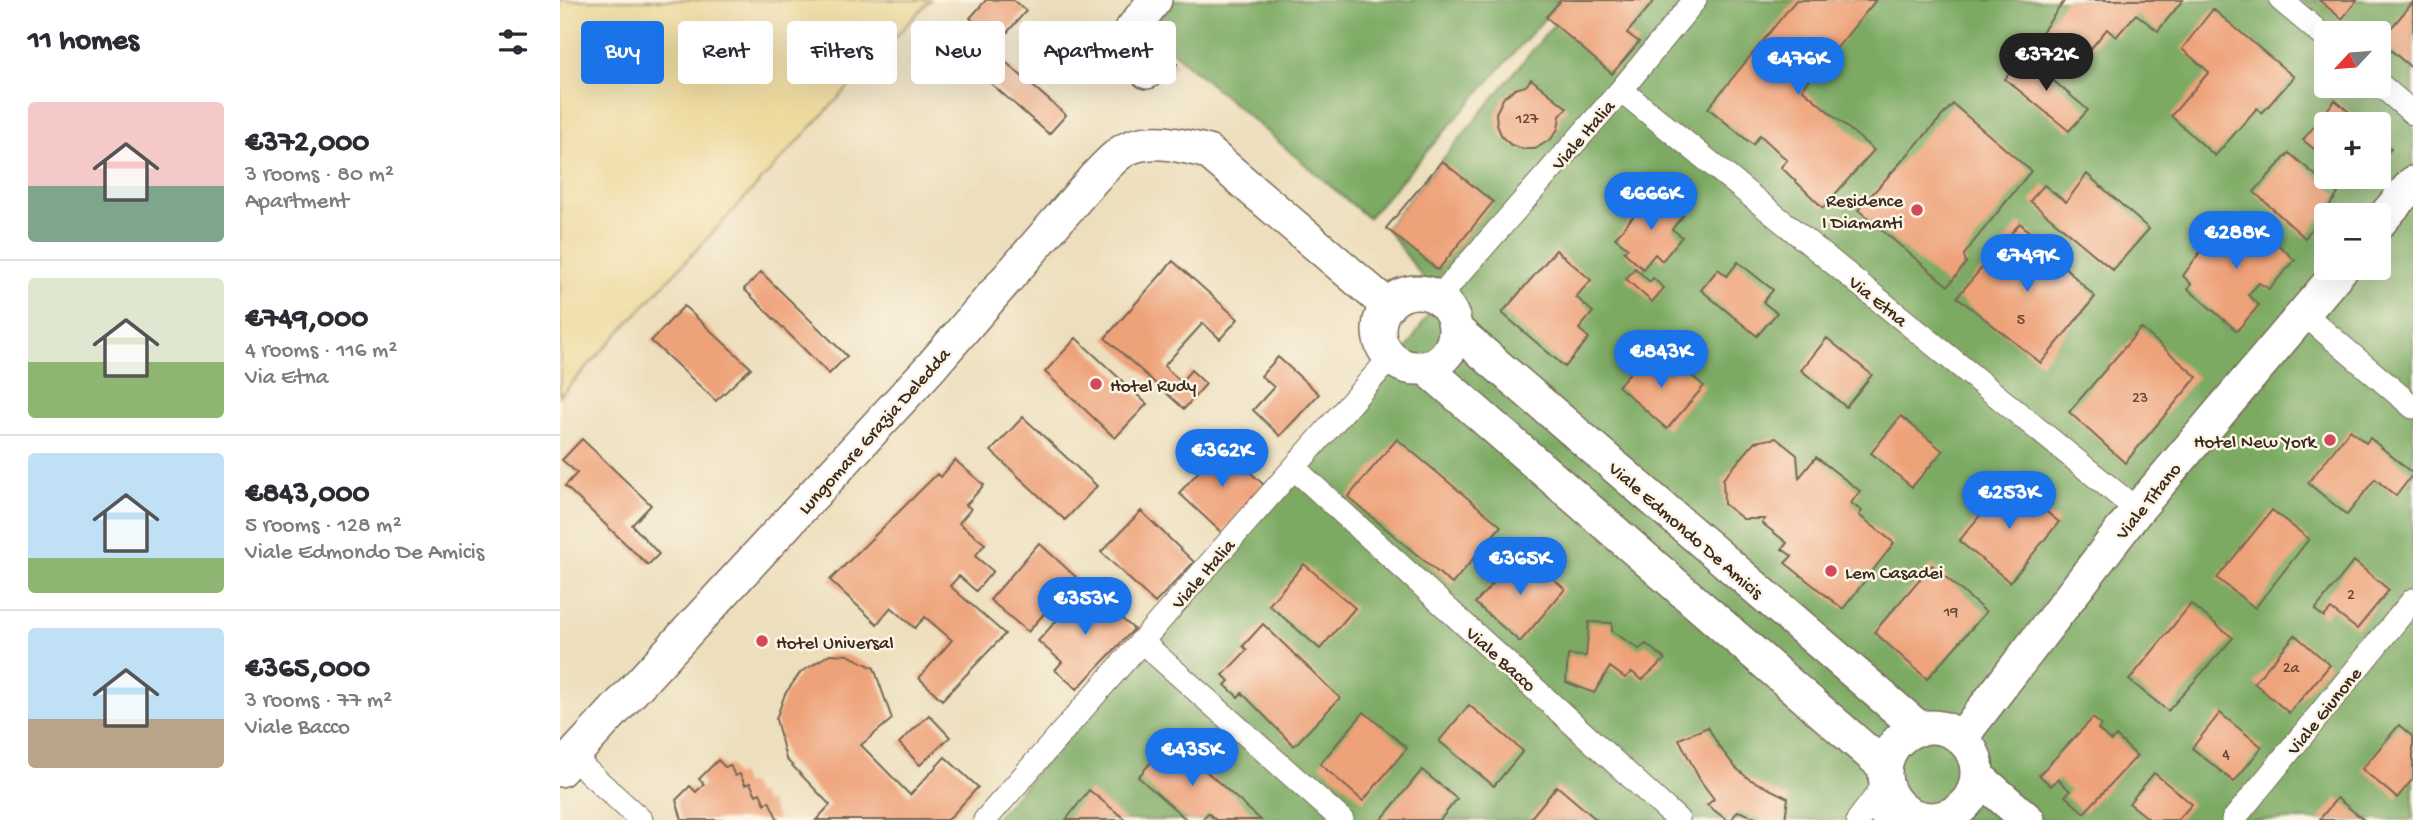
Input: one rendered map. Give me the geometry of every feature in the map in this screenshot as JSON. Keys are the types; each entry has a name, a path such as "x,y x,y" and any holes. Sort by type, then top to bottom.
{"street":[{"path":"1138,21 1155,0"},
{"name":"Viale Italia","path":"1438,298 1621,90 1695,0"},
{"path":"2281,0 2314,28"},
{"name":"Via Etna","path":"1621,90 2137,510"},
{"path":"2391,94 2413,113"},
{"name":"Lungomare Grazia Deledda","path":"566,764 930,368 1104,169 1122,152 1146,144 1172,143 1208,152 1388,306"},
{"path":"2391,210 2412,187"},
{"name":"Viale Titano","path":"1961,738 2137,510 2332,280"},
{"path":"1418,292 1438,298 1453,317 1453,344 1444,356 1426,367 1407,367 1391,357 1380,338 1379,326 1388,306 1396,298 1418,292"},
{"path":"2304,314 2413,407"},
{"name":"Viale Edmondo De Amicis","path":"1455,329 1920,729"},
{"name":"Viale Italia","path":"985,820 1391,357"},
{"path":"1426,367 1886,775"},
{"name":"Viale Bacco","path":"1294,468 1678,820"},
{"name":"Viale Giunone","path":"2233,820 2413,600"},
{"path":"1141,641 1342,820"},
{"path":"1920,729 1941,729 1961,738 1976,762 1977,776 1973,791 1965,804 1953,814 1919,819 1902,810 1892,798 1886,775 1889,754 1897,743 1907,734 1920,729"},
{"path":"566,764 641,820"},
{"path":"1858,820 1886,775"},
{"path":"1977,776 2028,820"}],"green space":[{"path":"1170,0 1561,0 1368,218 1176,55 1176,21 1155,21"},
{"path":"1574,0 2413,0 2413,820 994,820 1398,363 1438,298 1386,228"}],"sand":[{"path":"560,0 930,0 897,35 897,21 787,21 787,84 852,84 560,396"}],"building":[{"path":"986,0 1013,0 1026,11 1005,35 1005,21 973,21 970,18"},
{"path":"1561,0 1655,0 1627,33 1639,42 1612,74 1546,17"},
{"path":"1796,0 1876,0 1827,60 1838,68 1830,78 1818,67 1802,89 1874,150 1823,208 1781,167 1787,160 1760,135 1753,145 1708,108"},
{"path":"2065,0 2183,0 2158,31 2136,14 2116,37 2107,29 2070,74 2034,43"},
{"path":"2319,0 2357,0 2342,19"},
{"path":"2413,2 2413,69 2391,50 2391,28"},
{"path":"2213,9 2294,77 2262,113 2257,108 2215,156 2171,116 2209,72 2182,49"},
{"path":"2023,55 2088,110 2069,131 2005,79"},
{"path":"1005,61 1019,74 1019,84 1031,84 1066,115 1049,134 991,84 1005,84"},
{"path":"1531,79 1567,108 1560,116 1558,129 1551,139 1535,149 1523,149 1511,145 1502,137 1496,113 1504,97 1515,89 1526,86"},
{"path":"2335,100 2349,112 2325,112"},
{"path":"1953,104 2031,171 1964,255 1966,263 1948,286 1858,210"},
{"path":"2314,126 2314,149 2303,140"},
{"path":"2289,153 2314,174 2314,189 2332,189 2338,194 2331,203 2314,203 2314,226 2305,238 2254,192"},
{"path":"1442,161 1493,202 1438,270 1386,228"},
{"path":"2087,174 2149,229 2113,270 2030,201 2044,185 2066,202"},
{"path":"1650,196 1662,206 1666,202 1683,216 1672,229 1682,237 1662,261 1655,254 1643,269 1624,252 1628,248 1615,238"},
{"path":"2246,216 2295,260 2269,289 2259,283 2248,295 2259,305 2237,331 2188,289 2191,284 2183,276 2214,232 2226,242"},
{"path":"2020,223 2095,297 2041,363 1957,297"},
{"path":"1556,250 1591,280 1576,297 1593,312 1579,329 1589,338 1565,367 1502,313"},
{"path":"1173,261 1238,319 1220,339 1203,323 1164,366 1181,382 1191,370 1206,384 1184,409 1105,338"},
{"path":"1738,262 1773,290 1763,302 1777,313 1757,336 1701,290 1718,269 1727,276"},
{"path":"1635,268 1650,282 1653,278 1664,288 1652,302 1626,279"},
{"path":"761,272 847,356 829,374 744,289"},
{"path":"684,306 751,368 716,401 651,341"},
{"path":"2141,328 2197,377 2125,463 2069,412"},
{"path":"1076,338 1147,404 1115,438 1045,372"},
{"path":"1827,338 1872,375 1846,407 1801,370"},
{"path":"1646,354 1670,374 1678,364 1704,386 1667,429 1618,386"},
{"path":"1278,357 1319,394 1280,436 1253,410 1274,387 1261,376"},
{"path":"1901,416 1943,451 1912,487 1871,453"},
{"path":"1023,417 1097,486 1065,520 991,451"},
{"path":"2350,430 2366,443 2370,438 2413,474 2396,496 2375,479 2347,515 2308,483"},
{"path":"1776,438 1797,455 1799,478 1816,457 1860,491 1851,503 1862,511 1859,515 1894,543 1843,609 1785,563 1792,556 1782,549 1787,543 1762,523 1765,519 1743,519 1724,504 1723,479 1755,442"},
{"path":"582,439 651,505 632,525 659,554 648,565 565,486 577,473 562,460"},
{"path":"1397,439 1501,526 1452,584 1348,497"},
{"path":"1222,446 1265,486 1222,533 1179,493"},
{"path":"955,460 984,485 966,505 971,509 959,523 985,544 975,556 993,571 976,591 959,576 950,586 1005,634 942,700 919,678 952,640 925,617 915,628 891,607 877,624 830,580 937,474 941,477"},
{"path":"2008,481 2059,522 2010,582 1959,541"},
{"path":"2272,510 2309,539 2255,608 2217,578"},
{"path":"1141,511 1194,562 1155,603 1101,552"},
{"path":"1039,543 1076,577 1028,632 990,600"},
{"path":"1522,552 1565,589 1520,642 1475,603"},
{"path":"2354,561 2389,590 2357,629 2331,609 2324,617 2315,610"},
{"path":"1304,564 1355,608 1320,649 1269,605"},
{"path":"1932,565 1986,612 1927,679 1874,632"},
{"path":"1086,588 1134,629 1077,689 1055,670 1062,662 1038,641"},
{"path":"2191,604 2233,638 2168,711 2129,680"},
{"path":"1589,622 1612,623 1612,631 1639,649 1646,644 1665,659 1642,680 1632,672 1625,678 1610,667 1594,693 1566,682 1568,655 1586,656"},
{"path":"1263,624 1340,698 1294,746 1242,693 1238,697 1225,685 1229,681 1223,675 1247,650 1243,646"},
{"path":"2295,635 2330,665 2289,713 2254,683"},
{"path":"830,654 848,655 874,668 892,719 861,745 910,795 945,757 978,787 948,820 816,820 830,805 786,759 776,719 785,694 800,673"},
{"path":"1469,705 1523,751 1494,786 1439,741"},
{"path":"1364,712 1407,748 1363,801 1320,764"},
{"path":"2220,713 2262,747 2234,782 2192,748"},
{"path":"929,715 950,737 920,765 899,743"},
{"path":"2093,718 2101,725 2098,729 2111,741 2116,736 2137,756 2084,813 2065,796 2070,791 2058,779 2051,786 2039,775"},
{"path":"2399,725 2413,737 2413,779 2397,798 2362,769"},
{"path":"1708,727 1736,768 1749,779 1788,798 1785,820 1763,820 1738,811 1731,820 1727,820 1707,805 1714,799 1700,780 1679,739"},
{"path":"1171,740 1261,820 1216,820 1208,813 1202,820 1187,820 1138,777"},
{"path":"718,760 725,767 730,765 735,776 740,774 745,785 750,783 756,795 760,793 765,804 769,801 778,820 682,820 676,800 690,786 696,792 704,784 699,779"},
{"path":"1422,770 1457,799 1440,820 1381,820"},
{"path":"2154,773 2192,804 2178,820 2146,820 2148,818 2129,803"},
{"path":"1557,786 1597,820 1529,820"},
{"path":"1089,790 1126,820 1066,820"},
{"path":"2337,798 2364,820 2319,820"}],"place":[{"name":"Residence I Diamanti","path":"1917,210"},
{"name":"Hotel Rudy","path":"1096,384"},
{"name":"Hotel New York","path":"2330,440"},
{"name":"Lem Casadei","path":"1831,571"},
{"name":"Hotel Universal","path":"762,641"}]}
